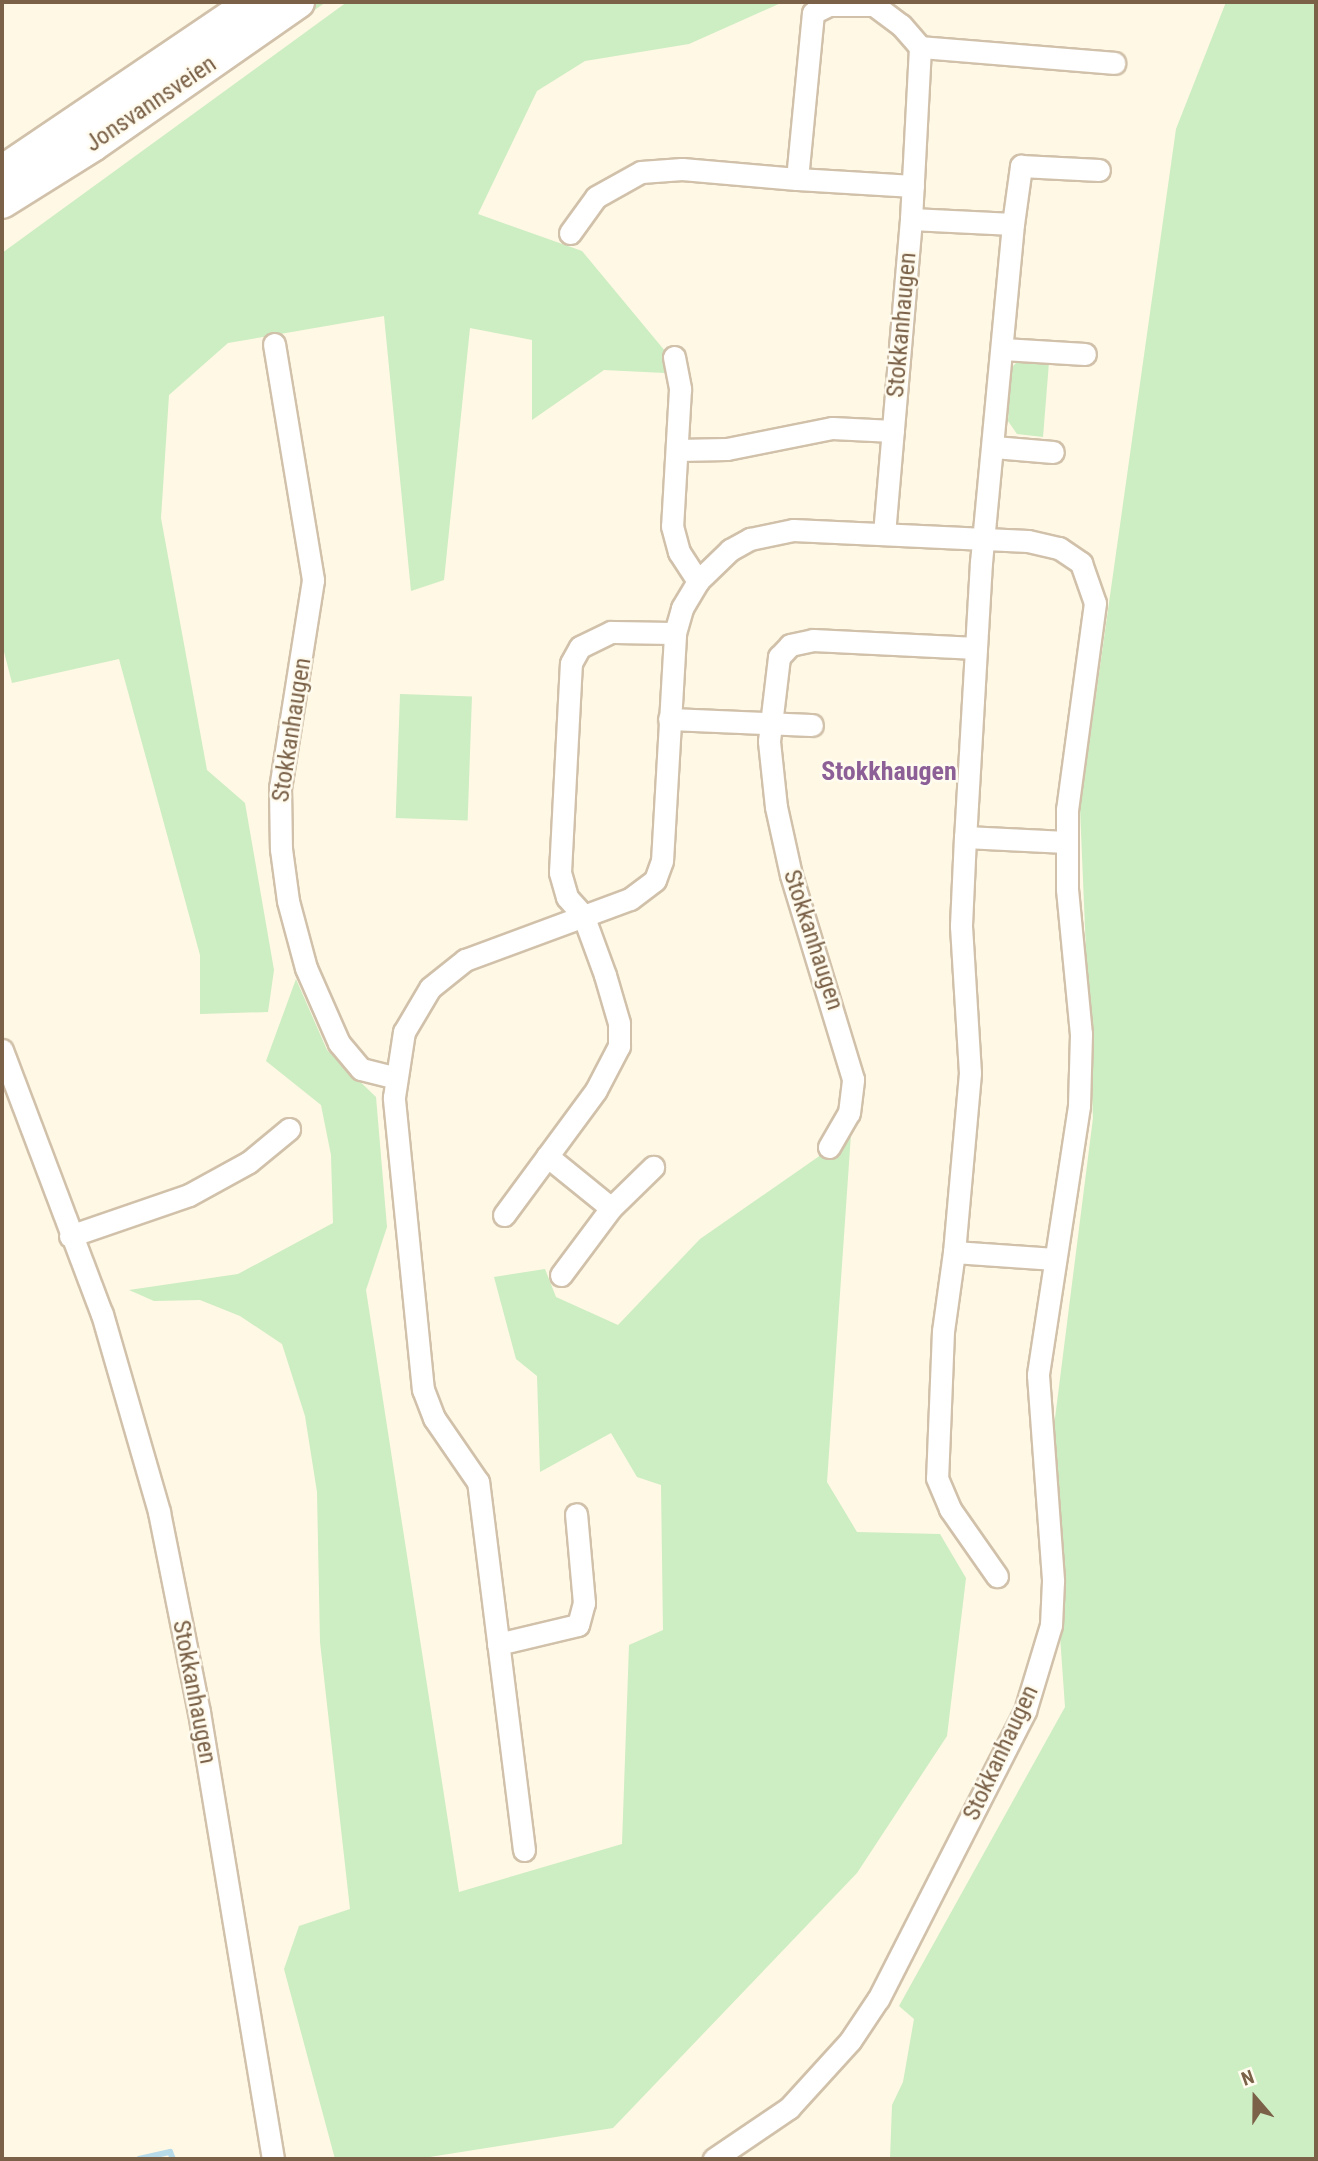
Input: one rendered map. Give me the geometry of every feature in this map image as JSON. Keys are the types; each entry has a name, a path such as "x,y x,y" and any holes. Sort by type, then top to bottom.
{"main road":[{"name":"Jonsvannsveien","path":"2,172 253,2"},
{"name":"Jonsvannsveien","path":"2,202 125,123 298,2"}],"street":[{"path":"797,179 810,20 813,13 829,5 872,3 901,25 920,47 1114,63"},
{"name":"Stokkanhaugen","path":"884,534 914,186 920,47"},
{"path":"997,1576 950,1509 937,1478 943,1331 954,1252 970,1073 961,926 976,648 1013,224 1021,166 1099,170"},
{"path":"570,233 597,197 640,172 682,169 914,186"},
{"name":"Stokkanhaugen","path":"911,219 1013,224"},
{"name":"Stokkanhaugen","path":"274,344 313,580 280,788 281,849 288,901 306,968 339,1044 361,1069 394,1077"},
{"path":"1003,349 1086,354"},
{"path":"674,357 680,389 672,526 679,552 698,581"},
{"name":"Stokkanhaugen","path":"677,450 727,449 832,428 893,431"},
{"path":"994,447 1053,452"},
{"name":"Stokkanhaugen","path":"524,1850 478,1482 434,1418 423,1390 394,1077 411,1017 444,975 490,949 639,895 659,871 675,632 682,608 698,581 730,550 773,532 984,539 1059,548 1081,564 1092,587 1095,603 1070,776 1066,842 1082,1059 1079,1106 1055,1259 1037,1402 1053,1601 1045,1649 1025,1711 878,1999 850,2041 789,2108 714,2159"},
{"path":"504,1215 608,1073 619,1046 615,1007 583,915 567,897 558,860 571,663 580,647 600,635 675,632"},
{"name":"Stokkanhaugen","path":"829,1147 849,1113 852,1067 791,875 774,798 770,727 779,657 796,642 976,648"},
{"path":"670,719 770,727 813,725"},
{"path":"965,837 1066,842"},
{"name":"Stokkanhaugen","path":"2,1050 69,1236 102,1314 159,1512 199,1712 273,2159"},
{"path":"69,1236 189,1195 249,1162 289,1129"},
{"path":"547,1156 611,1208"},
{"path":"561,1275 611,1208 653,1167"},
{"path":"954,1252 1055,1259"},
{"path":"498,1644 578,1625 584,1603 576,1514"}],"green space":[{"path":"310,2 326,2 97,162 124,135"},
{"path":"347,2 783,2 689,44 585,61 537,91 478,214 582,251 670,357 665,373 604,370 532,420 532,340 470,328 444,580 411,591 384,316 228,343 169,395 161,518 207,770 245,803 274,970 268,1012 200,1014 200,955 119,659 12,683 2,644 2,253"},
{"path":"1226,2 1316,2 1316,2159 890,2159 892,2105 903,2082 914,2019 899,2006 1065,1707 1054,1551 1054,1426 1093,1118 1080,808 1176,129"},
{"path":"1021,358 1049,362 1043,437 1017,434 1008,421 1011,368"},
{"path":"400,694 472,697 468,820 396,818"},
{"path":"296,979 327,1050 376,1097 387,1227 366,1290 459,1892 622,1844 629,1645 663,1630 661,1485 637,1477 611,1433 540,1472 537,1376 516,1359 494,1277 545,1269 556,1297 618,1325 700,1239 851,1134 827,1482 857,1532 940,1534 966,1578 947,1736 857,1873 613,2128 417,2159 335,2159 284,1969 299,1926 350,1909 320,1642 317,1492 305,1416 282,1344 240,1316 200,1300 154,1301 129,1290 238,1274 333,1223 331,1155 321,1105 266,1061"}],"waterway":[{"path":"139,2159 170,2152 173,2159"}],"district":[{"name":"Stokkhaugen","path":"889,772"}]}
